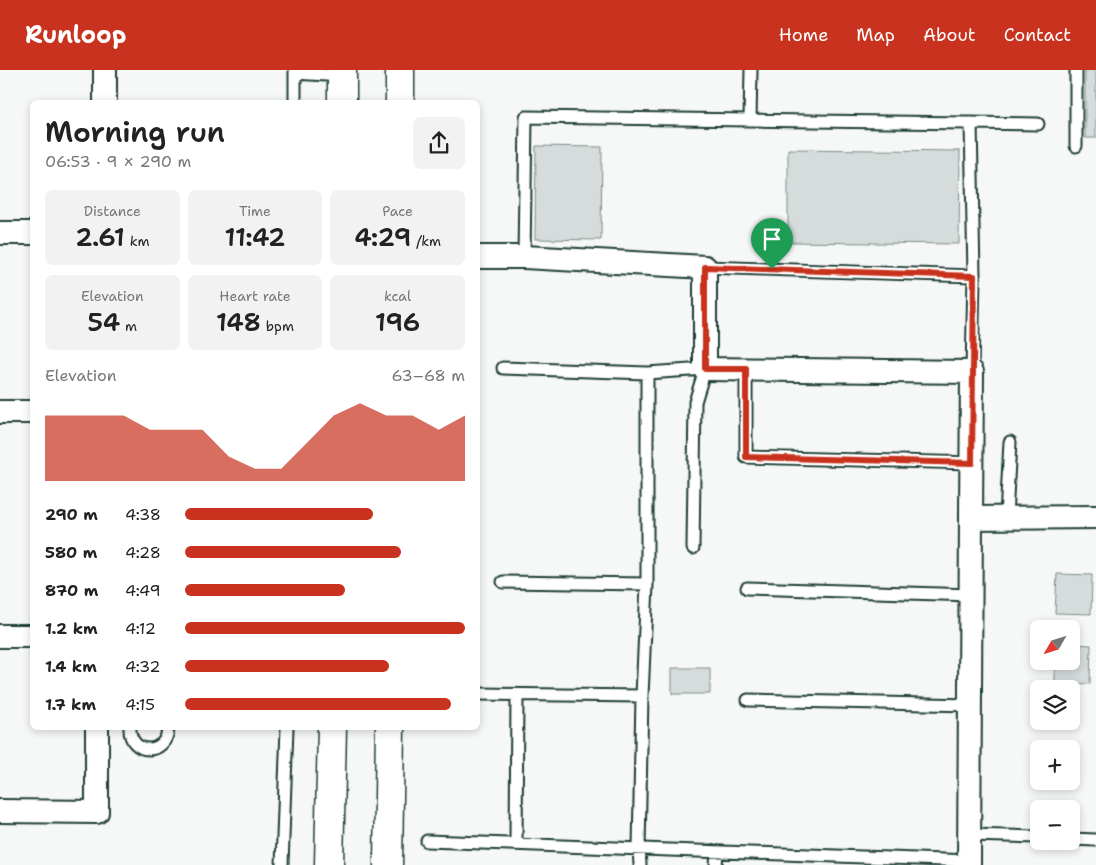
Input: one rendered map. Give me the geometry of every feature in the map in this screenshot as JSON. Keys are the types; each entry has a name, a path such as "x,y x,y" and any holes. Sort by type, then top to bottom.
{"main road":[{"path":"400,70 400,100"},
{"path":"329,865 332,730"},
{"path":"388,865 390,730"}],"street":[{"path":"105,70 105,100"},
{"path":"0,234 30,233"},
{"path":"480,257 524,257 705,267 705,369 972,372 969,863"},
{"path":"0,412 30,412"},
{"path":"971,518 1096,517"},
{"path":"0,636 30,636"},
{"path":"0,811 97,812 97,730"}],"lane":[{"path":"750,120 751,70"},
{"path":"1076,70 1076,146"},
{"path":"295,100 295,72 342,83"},
{"path":"524,257 526,117 1038,124"},
{"path":"971,123 974,276 972,372"},
{"path":"705,267 974,276"},
{"path":"503,368 647,373 705,369 695,402 693,548"},
{"path":"746,369 746,457 972,463"},
{"path":"640,865 638,849 647,584 647,373"},
{"path":"1006,517 1010,442"},
{"path":"502,582 647,584"},
{"path":"747,588 972,595"},
{"path":"480,694 642,696"},
{"path":"516,844 517,695"},
{"path":"748,700 971,705"},
{"path":"127,731 134,742 148,750 157,748 163,743 168,735 168,730"},
{"path":"282,865 287,730"},
{"path":"970,835 1030,837"},
{"path":"1080,839 1096,840"},
{"path":"427,841 969,863"},
{"path":"716,865 717,852"}],"shaded area":[{"path":"1085,70 1096,70 1096,138 1085,138"},
{"path":"536,146 602,147 601,240 535,239"},
{"path":"788,149 960,151 959,244 788,242"},
{"path":"1057,574 1092,575 1091,614 1055,613"},
{"path":"1080,644 1091,645 1090,684 1080,684 1080,680 1055,680 1055,670 1080,670"},
{"path":"672,668 710,668 710,694 672,694"}],"route":[{"path":"705,267 772,269 974,276 972,463 746,457 746,369 705,369 705,267"}]}
